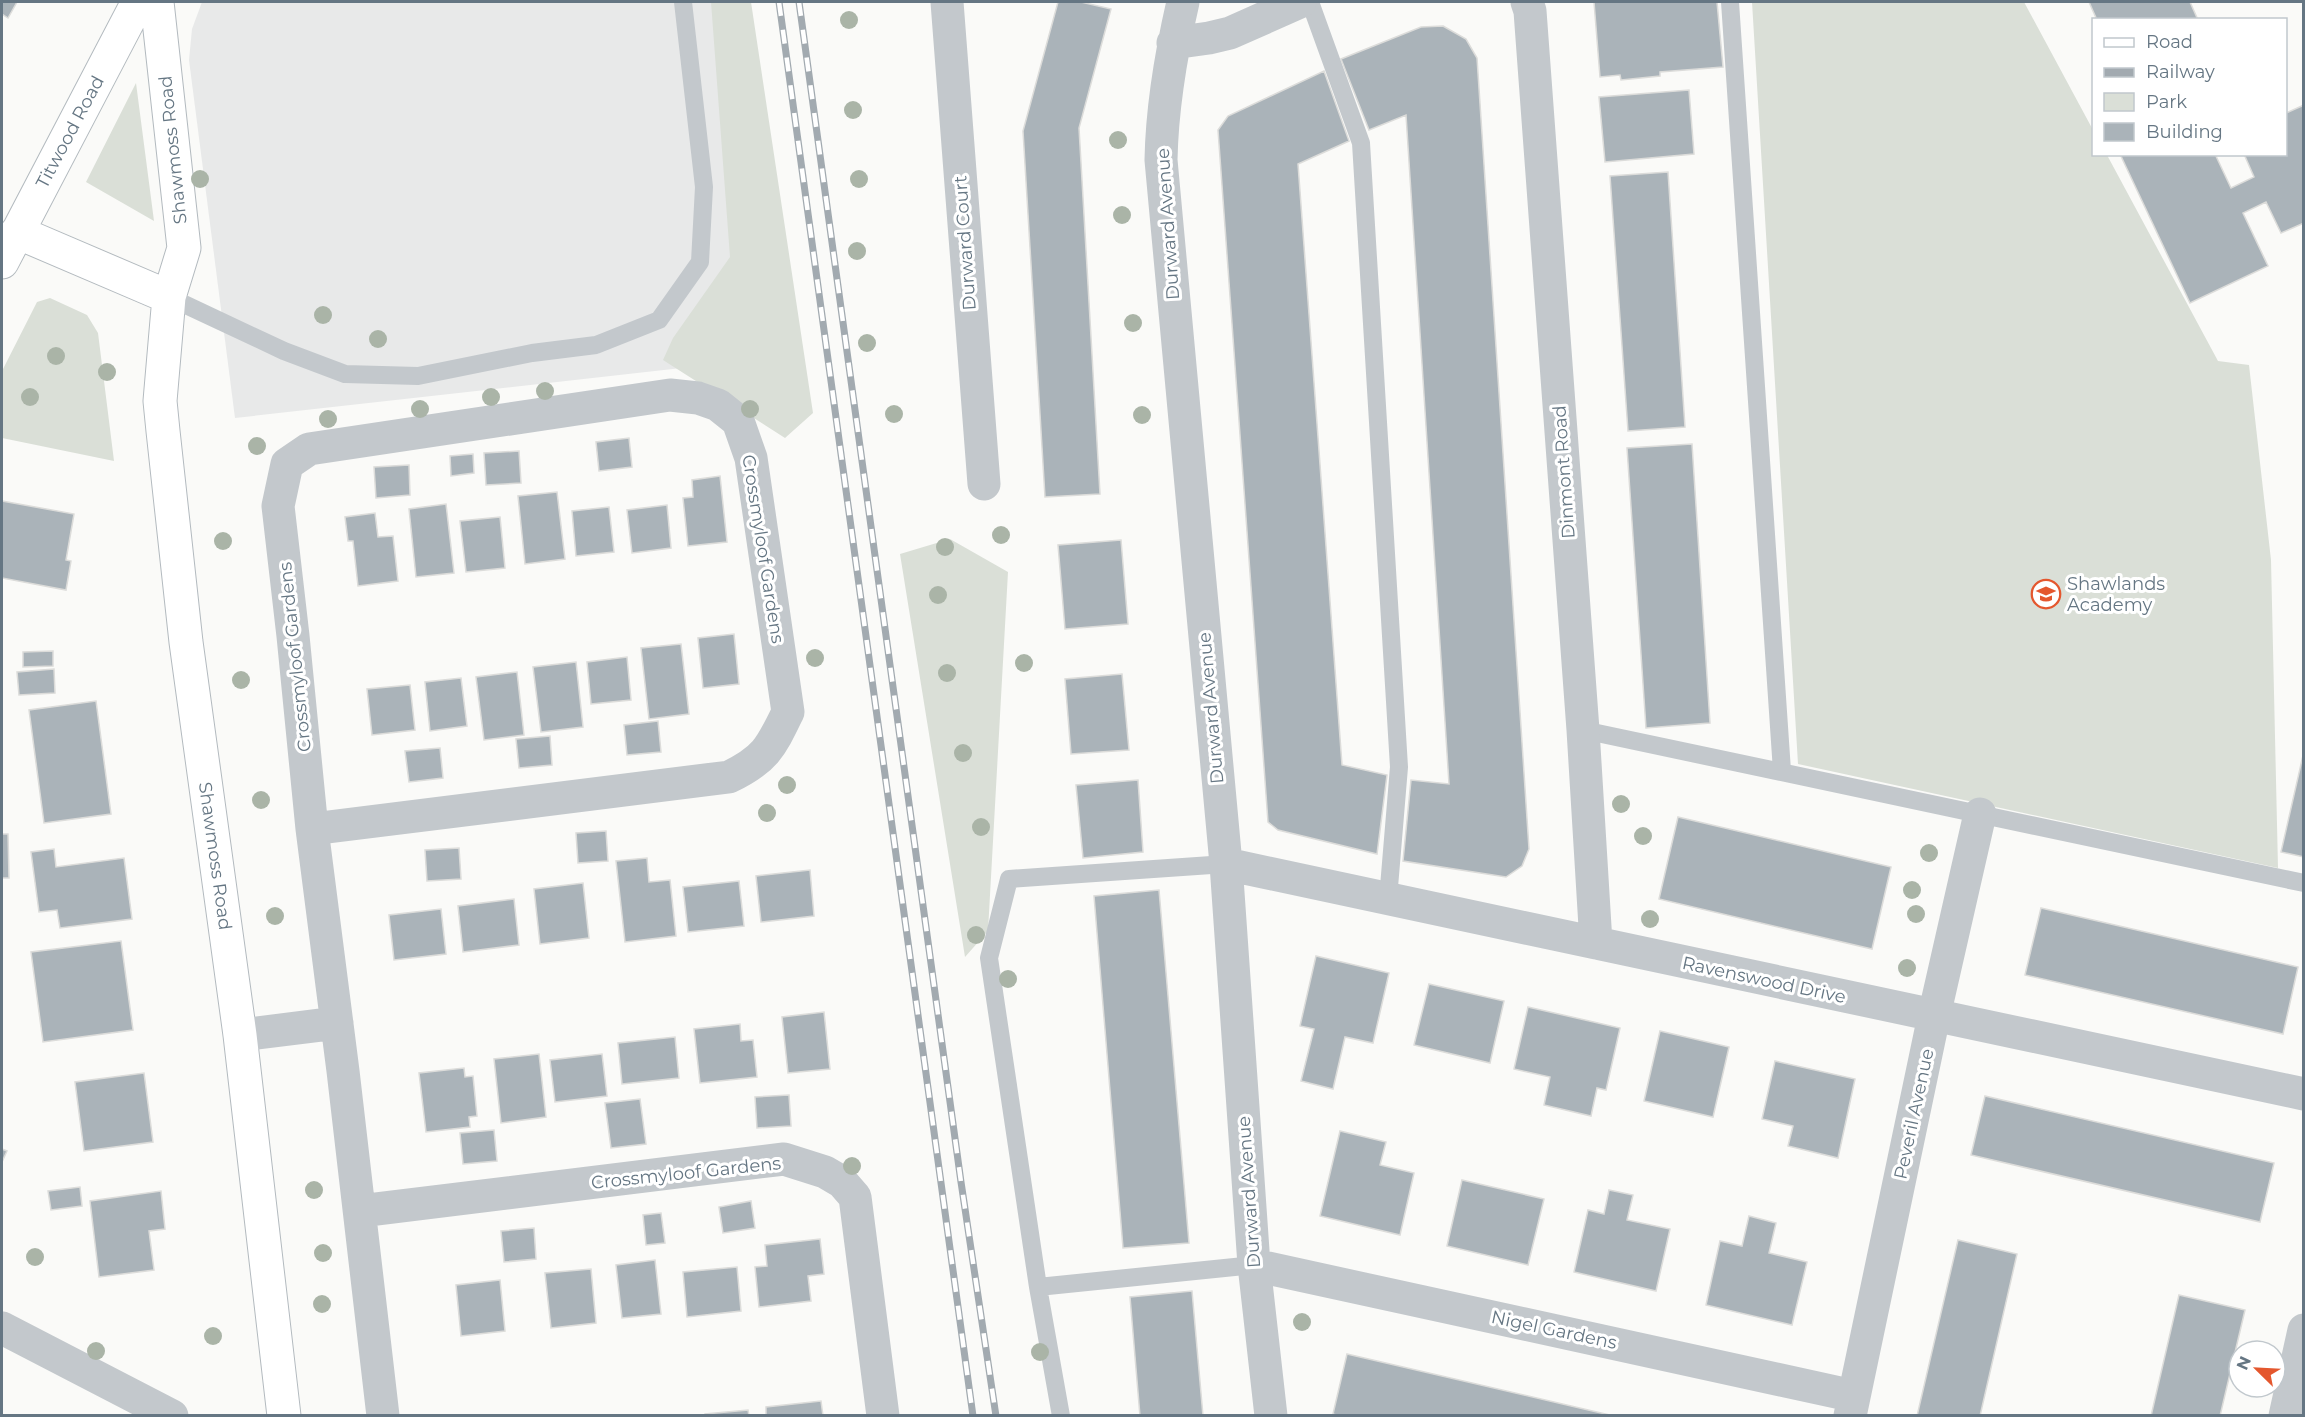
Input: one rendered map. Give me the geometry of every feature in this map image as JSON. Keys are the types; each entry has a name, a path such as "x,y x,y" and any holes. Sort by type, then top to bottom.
{"street":[{"name":"Titwood Road","path":"2,262 9,229 138,2"},
{"name":"Shawmoss Road","path":"157,2 184,248 170,297 160,401 186,642 240,1035 284,1416"},
{"name":"Durward Court","path":"947,2 984,484"},
{"name":"Durward Avenue","path":"1183,2 1173,43 1162,121 1161,160 1226,864 1254,1264 1271,1416"},
{"path":"1173,43 1230,33 1300,2"},
{"name":"Dinmont Road","path":"1527,2 1533,46 1583,730 1596,944"},
{"path":"9,229 170,297"},
{"name":"Crossmyloof Gardens","path":"312,829 729,777 750,767 771,747 788,712 751,458 738,421 718,405 698,398 670,395 309,449 287,464 278,506 295,647 312,829 383,1416"},
{"name":"Peveril Avenue","path":"1852,1406 1980,814"},
{"name":"Ravenswood Drive","path":"1226,864 2304,1094"},
{"path":"240,1035 337,1023"},
{"name":"Crossmyloof Gardens","path":"360,1212 784,1159 825,1172 842,1182 855,1197 883,1416"},
{"name":"Nigel Gardens","path":"1254,1264 1852,1406"},
{"path":"2,1329 172,1416"},
{"path":"2285,1416 2304,1330"}],"lane":[{"path":"170,297 284,351 345,374 418,376 532,353 596,345 659,320 700,262 704,187 683,2"},
{"path":"1310,2 1361,143 1399,768 1388,899"},
{"path":"1730,2 1782,771"},
{"path":"1583,730 2304,883"},
{"path":"1061,1416 1038,1287 989,957 1009,879 1226,864"},
{"path":"1038,1287 1254,1264"}],"shaded area":[{"path":"202,2 729,2 780,357 235,418 189,60 192,29"}],"green space":[{"path":"711,2 751,2 813,413 785,438 663,360 673,338 730,257"},
{"name":"Shawlands Academy","path":"1752,2 2024,2 2092,128 2092,156 2108,156 2218,361 2249,365 2271,560 2278,868 1798,764"},
{"path":"136,83 154,221 86,182"},
{"path":"50,298 87,315 98,333 114,461 2,438 2,371 37,302"},
{"path":"950,539 1008,572 988,931 965,957 900,554"}],"building":[{"path":"2,2 17,2 8,18 2,14"},
{"path":"1058,2 1081,2 1111,9 1079,128 1100,494 1045,497 1023,131"},
{"path":"1594,2 1717,2 1723,67 1660,72 1660,76 1621,80 1620,75 1600,77"},
{"path":"2089,2 2190,2 2197,18 2096,18"},
{"path":"1443,26 1466,39 1477,58 1529,849 1522,866 1506,877 1403,861 1411,780 1449,784 1406,115 1369,130 1341,59 1421,27"},
{"path":"1324,71 1349,141 1298,164 1342,765 1387,775 1377,854 1278,830 1268,822 1218,130 1228,116"},
{"path":"1689,90 1694,154 1605,162 1599,97"},
{"path":"2304,105 2304,223 2281,233 2266,202 2243,213 2268,266 2190,303 2121,156 2216,156 2231,188 2254,177 2245,156 2287,156 2287,113"},
{"path":"1668,172 1685,427 1628,431 1610,176"},
{"path":"629,438 632,467 599,471 596,442"},
{"path":"1692,444 1710,723 1646,728 1627,448"},
{"path":"519,451 521,483 486,485 484,453"},
{"path":"473,454 474,473 451,476 450,456"},
{"path":"409,465 410,495 376,498 374,467"},
{"path":"720,476 727,542 688,546 683,498 693,497 692,480"},
{"path":"557,492 565,559 525,564 518,496"},
{"path":"2,501 74,514 66,560 71,561 66,590 2,578"},
{"path":"446,504 454,573 416,577 409,509"},
{"path":"667,505 671,548 632,553 627,510"},
{"path":"609,507 614,552 576,556 572,511"},
{"path":"375,513 378,537 393,536 398,581 358,586 353,541 348,541 345,517"},
{"path":"500,517 505,568 466,572 460,521"},
{"path":"1121,540 1128,624 1065,629 1058,545"},
{"path":"734,634 739,684 703,688 698,638"},
{"path":"681,644 689,714 649,719 641,648"},
{"path":"53,651 53,666 23,667 23,652"},
{"path":"627,657 631,700 591,704 587,662"},
{"path":"576,662 583,727 541,732 533,667"},
{"path":"54,669 55,693 19,695 17,672"},
{"path":"517,672 524,735 484,740 476,677"},
{"path":"1122,674 1129,750 1071,754 1065,679"},
{"path":"461,678 467,726 430,731 425,682"},
{"path":"410,685 415,730 372,735 367,689"},
{"path":"96,701 111,814 44,823 29,710"},
{"path":"658,721 661,752 627,755 624,725"},
{"path":"550,736 552,765 519,768 516,739"},
{"path":"440,748 443,778 409,782 405,751"},
{"path":"2304,751 2304,857 2281,852"},
{"path":"1138,780 1143,852 1083,858 1076,785"},
{"path":"1678,817 1891,867 1872,949 1659,899"},
{"path":"606,831 608,861 578,863 576,833"},
{"path":"2,834 8,834 9,878 2,878"},
{"path":"459,848 461,879 427,881 425,850"},
{"path":"54,849 56,867 124,858 132,919 60,928 57,910 39,912 31,852"},
{"path":"647,858 649,882 670,880 676,936 625,942 616,861"},
{"path":"810,870 814,916 761,922 756,876"},
{"path":"739,881 744,926 688,932 683,887"},
{"path":"583,883 589,938 540,944 534,889"},
{"path":"1159,890 1189,1243 1123,1248 1094,896"},
{"path":"514,899 519,945 463,952 458,906"},
{"path":"2041,908 2298,967 2283,1034 2025,975"},
{"path":"441,909 446,954 394,960 389,915"},
{"path":"121,941 133,1030 43,1042 31,952"},
{"path":"1316,956 1389,973 1373,1043 1345,1037 1333,1089 1301,1081 1314,1029 1300,1026"},
{"path":"1429,984 1504,1001 1490,1063 1414,1045"},
{"path":"1528,1007 1620,1028 1606,1090 1597,1088 1591,1116 1544,1105 1550,1077 1514,1069"},
{"path":"824,1012 830,1069 788,1073 782,1017"},
{"path":"740,1024 741,1041 753,1040 757,1077 700,1083 694,1029"},
{"path":"1660,1031 1729,1047 1713,1117 1644,1101"},
{"path":"675,1037 679,1078 622,1084 618,1043"},
{"path":"539,1054 546,1117 501,1123 494,1059"},
{"path":"602,1054 607,1096 555,1102 550,1060"},
{"path":"1775,1061 1855,1079 1838,1158 1788,1146 1793,1126 1762,1119"},
{"path":"464,1068 465,1077 473,1076 477,1116 469,1117 470,1127 426,1132 419,1073"},
{"path":"144,1073 153,1142 84,1151 75,1082"},
{"path":"789,1095 791,1126 757,1128 755,1097"},
{"path":"1985,1096 2274,1163 2260,1222 1971,1155"},
{"path":"640,1099 646,1144 611,1148 605,1103"},
{"path":"494,1130 497,1161 463,1164 460,1133"},
{"path":"1340,1131 1386,1142 1380,1165 1414,1173 1400,1235 1320,1216"},
{"path":"2,1149 7,1151 2,1162"},
{"path":"1462,1180 1544,1199 1528,1265 1447,1246"},
{"path":"80,1187 82,1206 51,1210 48,1191"},
{"path":"1609,1190 1633,1195 1627,1220 1670,1229 1656,1291 1574,1272 1588,1210 1604,1214"},
{"path":"161,1191 165,1229 149,1231 154,1270 99,1277 90,1201"},
{"path":"751,1201 755,1228 723,1233 719,1207"},
{"path":"661,1213 665,1243 646,1245 643,1215"},
{"path":"1749,1216 1776,1223 1769,1253 1807,1262 1792,1325 1706,1305 1720,1241 1742,1246"},
{"path":"534,1228 536,1259 504,1262 501,1231"},
{"path":"820,1239 824,1274 808,1276 811,1301 759,1307 755,1267 767,1266 765,1245"},
{"path":"1958,1240 2017,1254 1980,1416 1917,1416"},
{"path":"655,1260 661,1314 622,1318 616,1265"},
{"path":"737,1267 741,1311 687,1317 683,1272"},
{"path":"591,1269 596,1323 551,1328 545,1273"},
{"path":"500,1280 505,1331 461,1336 456,1285"},
{"path":"1192,1291 1203,1416 1140,1416 1130,1297"},
{"path":"2179,1295 2245,1310 2238,1339 2227,1339 2227,1386 2220,1416 2151,1416"},
{"path":"1347,1354 1614,1416 1340,1416 1333,1414"},
{"path":"821,1401 823,1416 766,1416 766,1407"},
{"path":"748,1410 749,1416 705,1416 705,1414"}],"railway":[{"path":"779,2 973,1416"},
{"path":"799,2 961,1182 996,1416"}],"place":[{"name":"Shawlands Academy","path":"2046,594"}]}
